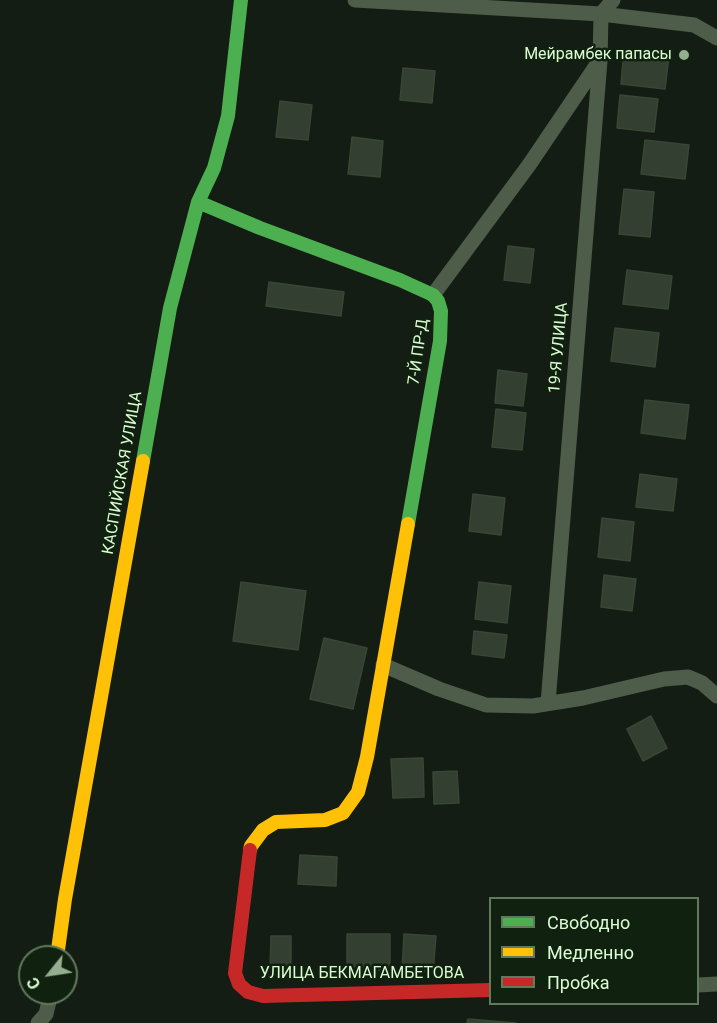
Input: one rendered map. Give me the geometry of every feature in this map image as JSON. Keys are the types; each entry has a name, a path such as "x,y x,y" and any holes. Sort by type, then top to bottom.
{"street":[{"name":"КАСПИЙСКАЯ УЛИЦА","path":"59,945 170,308 198,202 214,168 228,116 241,0"},
{"path":"355,0 601,14 694,24 717,38"},
{"path":"601,14 613,0"},
{"name":"19-Я УЛИЦА","path":"548,703 600,60 601,14"},
{"path":"433,296 530,165 600,60"},
{"name":"7-Й ПР-Д","path":"198,202 260,228 400,280 433,296 438,301 441,311 440,340 383,665"},
{"path":"383,665 439,689 486,705 532,706 583,698 664,679 688,677 702,683 717,696"},
{"name":"УЛИЦА БЕКМАГАМБЕТОВА","path":"383,665 367,757 358,792 343,813 326,820 276,822 263,830 251,846 235,973 238,984 248,992 263,996 489,990"},
{"path":"699,985 717,984"},
{"path":"38,1023 46,1014 48,1005"}],"building":[{"path":"624,50 669,56 665,89 621,84"},
{"path":"403,68 435,71 432,103 400,100"},
{"path":"620,95 658,99 654,132 617,128"},
{"path":"280,101 312,105 308,140 276,137"},
{"path":"352,137 383,141 380,177 348,174"},
{"path":"645,140 689,145 685,179 641,174"},
{"path":"624,189 654,192 650,237 619,234"},
{"path":"508,246 534,249 530,283 504,280"},
{"path":"627,270 672,276 668,309 623,304"},
{"path":"269,282 344,292 341,316 266,306"},
{"path":"615,328 659,333 655,367 611,361"},
{"path":"498,370 527,374 523,406 495,403"},
{"path":"645,400 689,405 685,439 641,433"},
{"path":"496,409 526,413 522,450 492,447"},
{"path":"640,474 677,479 673,511 636,507"},
{"path":"473,494 505,498 501,535 469,531"},
{"path":"602,518 634,522 630,561 598,557"},
{"path":"604,575 636,579 632,611 601,607"},
{"path":"241,582 306,591 298,650 233,641"},
{"path":"479,582 511,586 507,623 475,619"},
{"path":"474,631 507,635 504,658 472,654"},
{"path":"324,638 367,648 353,709 310,699"},
{"path":"651,716 667,748 643,761 627,729"},
{"path":"423,758 424,797 393,798 391,759"},
{"path":"457,771 459,803 434,804 433,772"},
{"path":"300,855 337,857 336,886 298,884"},
{"path":"347,934 390,934 390,970 347,970"},
{"path":"404,934 436,936 433,972 402,970"},
{"path":"271,936 291,936 291,971 270,971"},
{"path":"468,1019 516,1023 467,1023"}],"traffic: fast":[{"path":"143,461 170,308 198,202 214,168 228,116 241,0"},
{"path":"198,202 260,228 400,280 433,295 438,301 441,311 440,341 408,524"}],"traffic: slow":[{"path":"59,945 143,461"},
{"path":"250,850 263,830 276,822 325,820 343,813 358,792 367,757 408,524"}],"traffic: jam":[{"path":"250,850 235,973 239,984 248,992 263,996 489,990"}],"place":[{"name":"Мейрамбек папасы","path":"684,55"}]}
